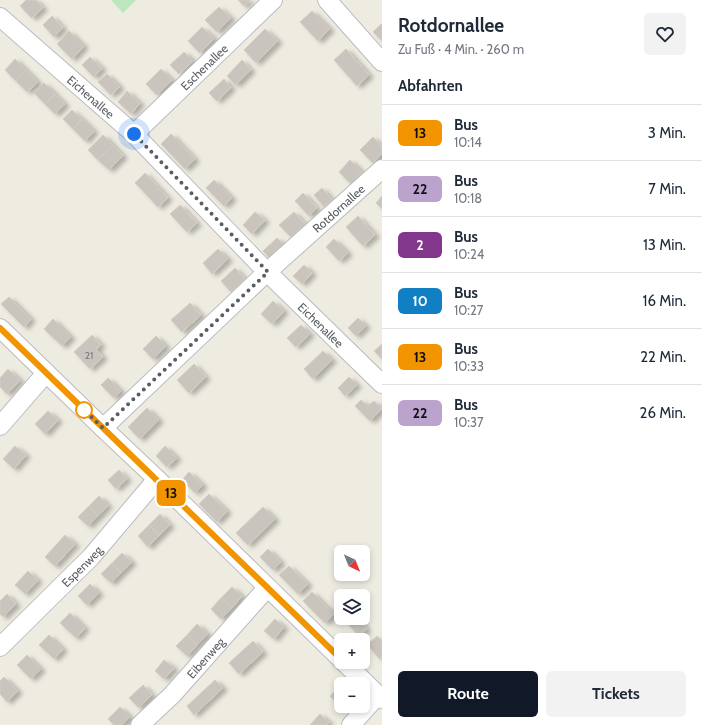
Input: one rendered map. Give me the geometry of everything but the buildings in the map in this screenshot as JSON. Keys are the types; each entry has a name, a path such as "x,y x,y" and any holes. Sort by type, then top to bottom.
{"street":[{"name":"Eschenallee","path":"134,134 273,0"},
{"path":"327,0 382,62"},
{"name":"Eichenallee","path":"0,16 134,134 268,272 382,384"},
{"name":"Rotdornallee","path":"103,428 268,272 382,169"},
{"path":"0,328 334,652"},
{"path":"0,426 46,373"},
{"name":"Espenweg","path":"0,647 91,558 157,479"},
{"name":"Eibenweg","path":"140,725 172,695 267,588"},
{"path":"351,669 380,697 351,725"}],"green space":[{"path":"111,0 136,0 123,13"}],"bus line":[{"name":"13","path":"0,328 334,652"}],"route":[{"path":"84,410 80,406 103,428 268,272 134,134"}]}
